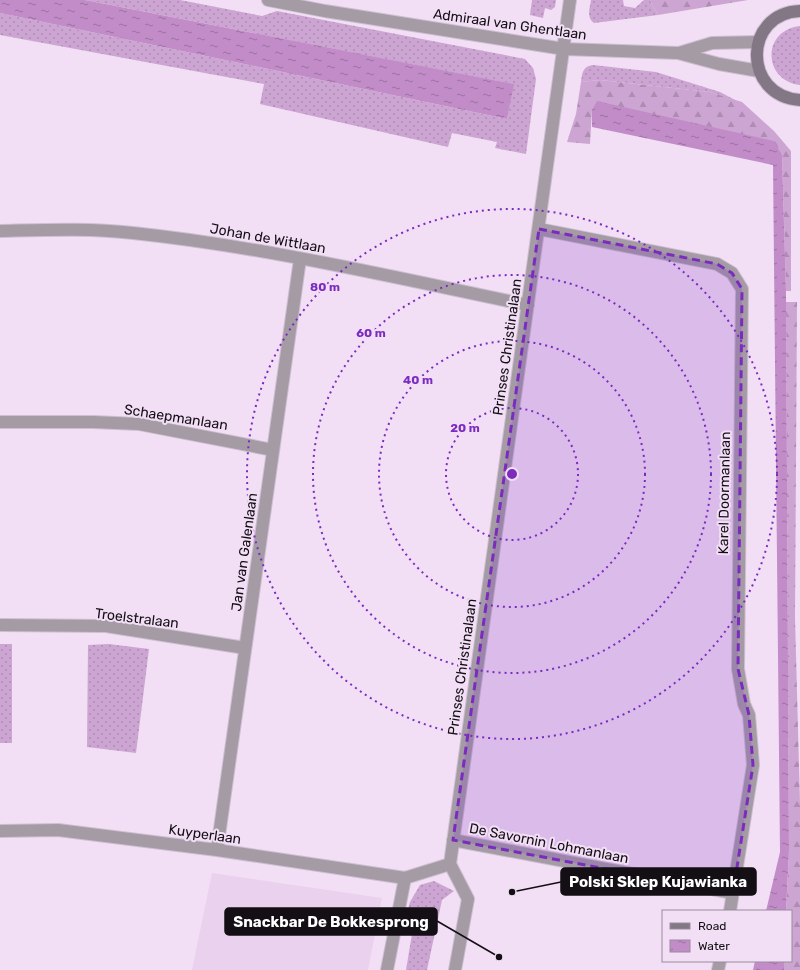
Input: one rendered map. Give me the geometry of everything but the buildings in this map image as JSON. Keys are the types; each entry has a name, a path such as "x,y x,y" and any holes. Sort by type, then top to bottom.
{"street":[{"name":"Admiraal van Ghentlaan","path":"268,0 326,6 564,49 678,53 720,64 759,71"},
{"name":"Prinses Christinalaan","path":"450,864 570,0"},
{"path":"800,9 773,20 761,34 758,42 756,62 759,71 772,90 782,96 800,100"},
{"name":"Admiraal van Ghentlaan","path":"678,53 712,43 758,42"},
{"name":"Karel Doormanlaan","path":"539,229 717,264 732,273 742,289 738,669 744,704 749,715 752,765 734,893 730,910"},
{"name":"Johan de Wittlaan","path":"0,231 104,231 209,243 300,258 528,305"},
{"name":"Jan van Galenlaan","path":"217,850 300,258"},
{"name":"Schaepmanlaan","path":"0,422 93,422 139,424 273,450"},
{"name":"Troelstralaan","path":"0,626 106,626 245,648"},
{"name":"Kuyperlaan","path":"0,830 58,830 217,850 404,878"},
{"name":"De Savornin Lohmanlaan","path":"453,840 734,893"},
{"path":"387,970 404,878 450,864 468,899 455,970"}],"highlighted area":[{"path":"539,229 717,264 732,273 742,289 738,669 749,715 753,765 733,893 453,840"}],"shaded area":[{"path":"212,873 382,898 368,970 192,970"}],"green space":[{"path":"85,0 180,0 262,16 277,11 525,59 533,68 536,79 526,154 495,148 497,142 452,133 448,147 260,104 264,84 0,35 0,13 507,119 513,84"},
{"path":"532,0 556,0 555,7 551,10 545,8 543,18 530,15"},
{"path":"591,0 623,0 624,6 635,8 644,0 650,0 658,15 594,23 589,15"},
{"path":"650,0 748,0 658,15"},
{"path":"800,26 800,85 788,81 779,74 773,65 772,55 773,45 779,36 788,29"},
{"path":"593,65 656,72 720,92 737,101 710,92 600,80 581,82 585,68"},
{"path":"600,80 710,92 742,102 774,131 791,151 791,291 786,291 782,155 592,110 590,144 567,142 576,114 581,82"},
{"path":"786,302 797,302 795,618 800,803 800,970 784,970 784,962 792,962 792,910 786,910 789,851"},
{"path":"0,644 12,644 12,743 0,743"},
{"path":"109,644 149,649 136,753 87,747 88,645"},
{"path":"434,881 454,891 442,900 427,970 406,970 413,928 406,917 410,902 420,885"}],"water":[{"path":"0,0 85,0 514,84 507,119 0,13"},
{"path":"597,101 774,141 782,155 786,291 789,851 786,910 766,910 780,852 773,165 592,127 592,110"},
{"path":"755,962 784,962 784,970 753,970"}],"place":[{"name":"Polski Sklep Kujawianka","path":"512,892"},
{"name":"Snackbar De Bokkesprong","path":"499,957"}]}
